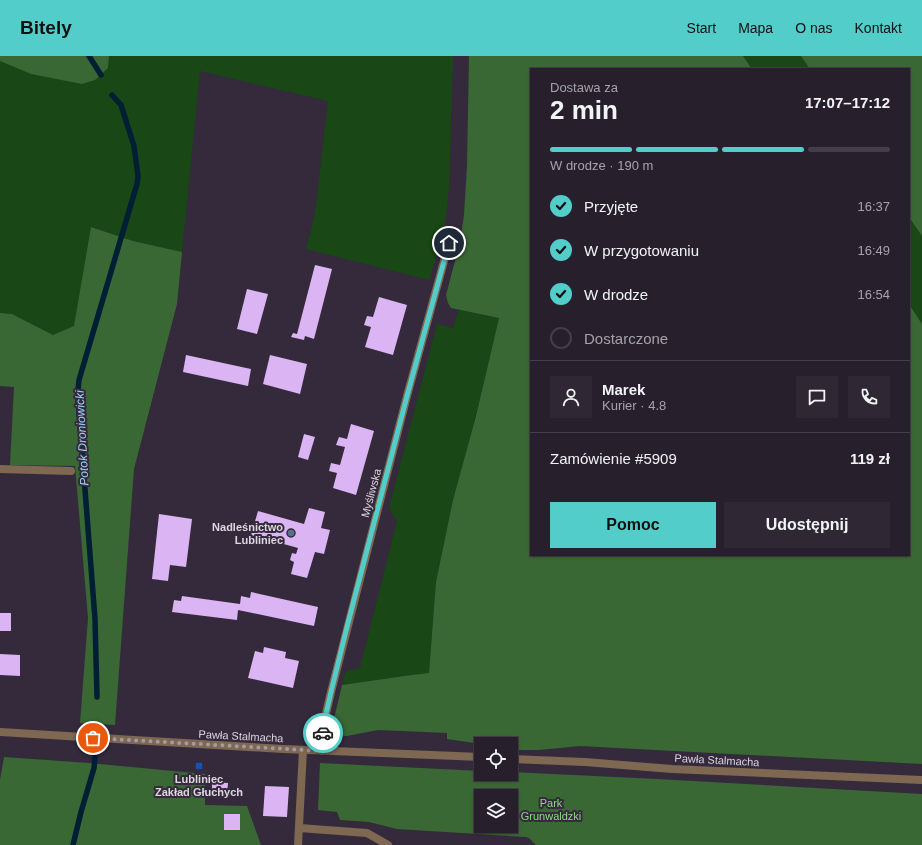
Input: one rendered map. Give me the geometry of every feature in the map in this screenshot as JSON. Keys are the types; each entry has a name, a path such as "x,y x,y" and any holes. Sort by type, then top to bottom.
{"street":[{"name":"Myśliwska","path":"322,751 325,718 331,692 449,243"},
{"path":"0,469 71,471"},
{"name":"Pawła Stalmacha","path":"0,732 303,750 474,758"},
{"path":"298,845 303,750"},
{"name":"Pawła Stalmacha","path":"518,759 585,762 672,769 922,780"},
{"path":"299,828 367,833 388,845"}],"green space":[{"path":"0,56 109,56 108,68 95,80 82,84 31,74 0,61"},
{"path":"109,56 453,56 449,189 446,217 440,245 429,280 306,249 315,214 328,101 200,71 182,252 133,241 92,227 75,326 53,335 12,314 0,313 0,61 31,74 108,68"},
{"path":"469,56 743,56 751,68 530,68 530,556 910,556 910,306 922,324 922,764 580,746 539,750 518,750 518,737 474,737 474,743 447,739 447,733 378,730 343,736 339,723 333,723 342,685 429,673 436,582 453,500 476,416 499,318 451,308 448,303 446,295 460,242 464,215 467,166"},
{"path":"743,56 801,56 809,68 751,68"},
{"path":"801,56 922,56 922,236 910,218 910,68 809,68"},
{"path":"910,218 922,236 922,324 910,306"},
{"path":"91,227 133,241 182,252 177,304 134,469 115,725 80,723 88,618 75,466 10,465 14,387 0,386 0,313 12,314 53,335 74,326"},
{"path":"459,310 499,318 476,416 453,500 436,582 429,674 342,685 346,671 360,668 397,521 389,508 437,324 453,328"},
{"path":"4,757 205,774 205,805 247,806 261,845 0,845 0,780"},
{"name":"Park Grunwaldzki","path":"320,763 474,771 474,781 518,781 518,772 922,794 922,845 536,845 526,837 397,829 369,822 340,820 337,812 318,810"}],"building":[{"path":"315,265 332,269 314,339 305,336 304,340 291,337 293,333 297,334"},
{"path":"247,289 268,294 257,334 237,329"},
{"path":"379,297 407,305 393,355 365,347 371,327 364,325 367,316 373,317"},
{"path":"186,355 251,369 248,386 183,372"},
{"path":"270,355 307,364 300,394 263,384"},
{"path":"351,424 374,431 356,495 333,488 337,473 329,471 331,463 340,465 345,447 336,445 339,437 347,439"},
{"path":"304,434 315,437 308,460 298,457"},
{"name":"Nadleśnictwo Lubliniec","path":"309,508 325,512 321,528 330,530 324,554 315,552 307,578 291,574 294,562 290,560 292,553 296,554 298,548 251,535 258,511 304,524"},
{"path":"159,514 192,519 186,567 170,565 168,581 152,579"},
{"path":"251,592 318,607 314,626 238,610 237,620 172,612 174,600 181,601 182,596 240,604 241,596 250,598"},
{"path":"0,613 11,613 11,631 0,631"},
{"path":"264,647 286,652 285,658 299,661 293,688 248,678 255,651 263,653"},
{"path":"0,654 20,655 20,676 0,675"},
{"path":"212,782 228,783 227,797 212,797"},
{"path":"265,786 289,787 287,817 263,816"},
{"path":"224,814 240,814 240,830 224,830"}],"waterway":[{"name":"Potok Droniowicki","path":"89,56 101,75"},
{"name":"Potok Droniowicki","path":"97,697 95,619 78,390 79,380 137,184 138,176 134,146 121,105 112,95"},
{"name":"Potok Droniowicki","path":"73,845 94,768 95,757"}],"way so far":[{"path":"93,738 322,751 323,733"}],"place":[{"name":"Nadleśnictwo Lubliniec","path":"291,533"},
{"name":"Lubliniec Zakład Głuchych","path":"199,766"}],"route":[{"path":"323,733 325,718 347,627 407,396 449,243"}]}
